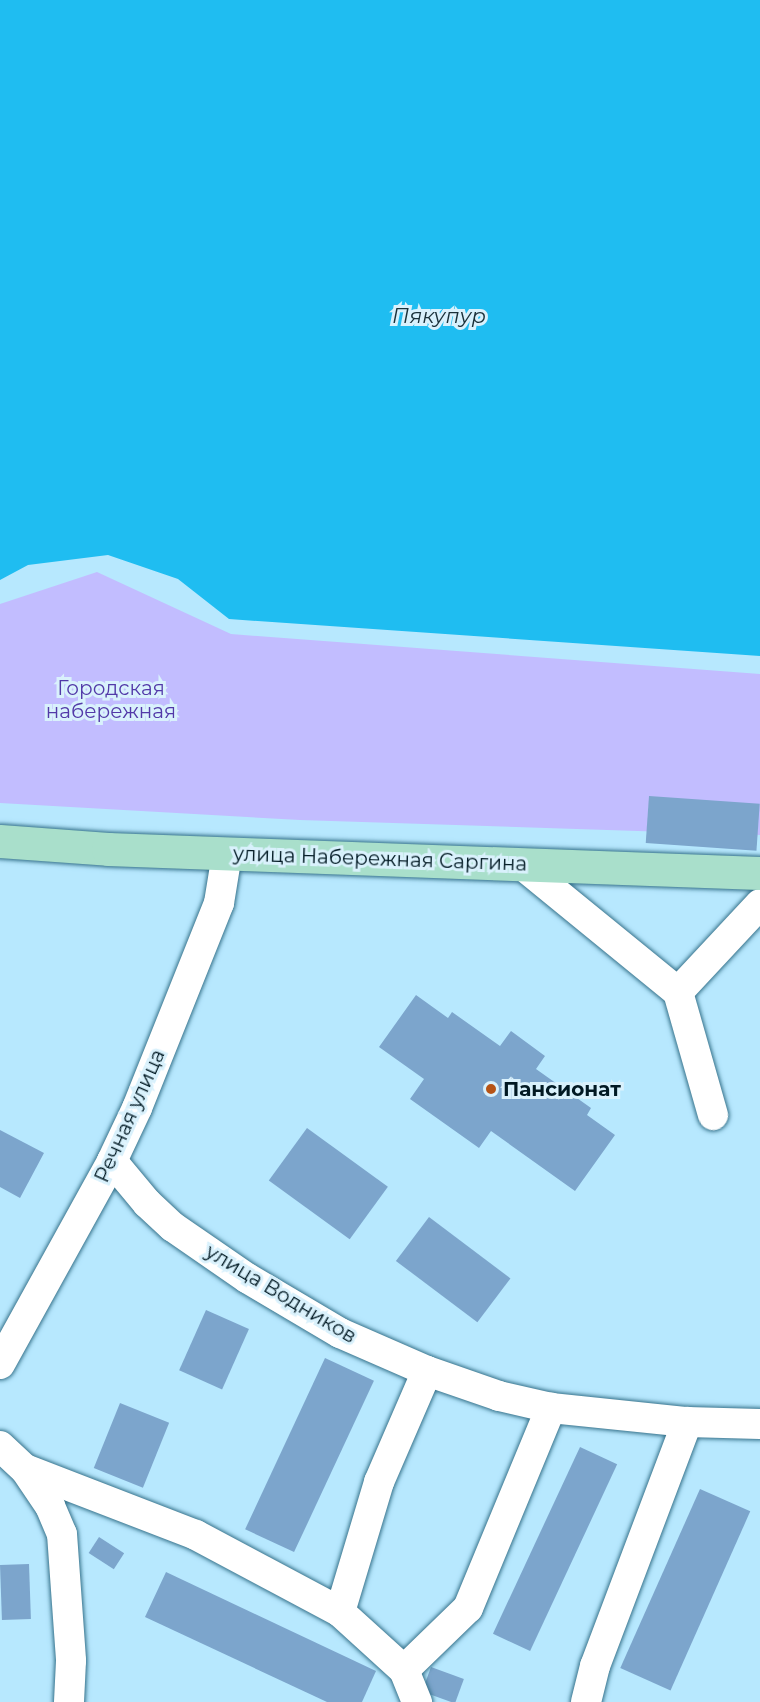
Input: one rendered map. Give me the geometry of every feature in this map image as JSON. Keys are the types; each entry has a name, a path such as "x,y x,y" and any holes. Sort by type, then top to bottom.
{"main road":[{"name":"улица Набережная Саргина","path":"0,841 227,854 760,873"}],"street":[{"name":"Речная улица","path":"0,1364 112,1161 219,903 227,854"},
{"path":"521,864 678,992 713,1115"},
{"path":"678,992 760,904"},
{"name":"улица Водников","path":"112,1161 147,1203 173,1227 247,1278 340,1333 427,1371 499,1396 551,1408 687,1422 760,1424"},
{"path":"340,1612 379,1482 427,1371"},
{"path":"405,1670 468,1608 551,1408"},
{"path":"586,1702 595,1666 687,1422"},
{"path":"0,1446 25,1469 50,1506 62,1534 71,1661 69,1702"},
{"path":"25,1469 196,1535 340,1612 405,1670 417,1702"}],"green space":[{"name":"Городская набережная","path":"97,572 231,634 760,674 760,835 300,820 0,803 0,604"}],"water":[{"name":"Пякупур","path":"0,0 760,0 760,656 229,619 178,579 108,555 28,565 0,580"}],"building":[{"path":"649,796 760,804 756,851 646,843"},
{"name":"Пансионат","path":"416,995 448,1018 452,1012 500,1046 511,1031 545,1056 536,1069 591,1108 587,1115 615,1135 575,1191 491,1131 479,1148 410,1099 424,1079 379,1047"},
{"path":"307,1128 388,1187 350,1239 269,1181"},
{"path":"0,1130 44,1153 20,1198 0,1187"},
{"path":"429,1217 510,1278 477,1322 396,1261"},
{"path":"206,1310 249,1329 222,1389 179,1370"},
{"path":"325,1358 374,1381 294,1552 245,1529"},
{"path":"120,1403 169,1423 143,1488 94,1468"},
{"path":"580,1447 617,1464 530,1651 493,1634"},
{"path":"700,1489 750,1511 671,1690 620,1668"},
{"path":"99,1537 124,1553 114,1569 89,1553"},
{"path":"29,1564 31,1619 2,1620 0,1565"},
{"path":"166,1572 376,1671 362,1702 327,1702 145,1617"},
{"path":"431,1667 464,1679 456,1702 422,1691"}],"place":[{"name":"Пансионат","path":"491,1089"}]}
